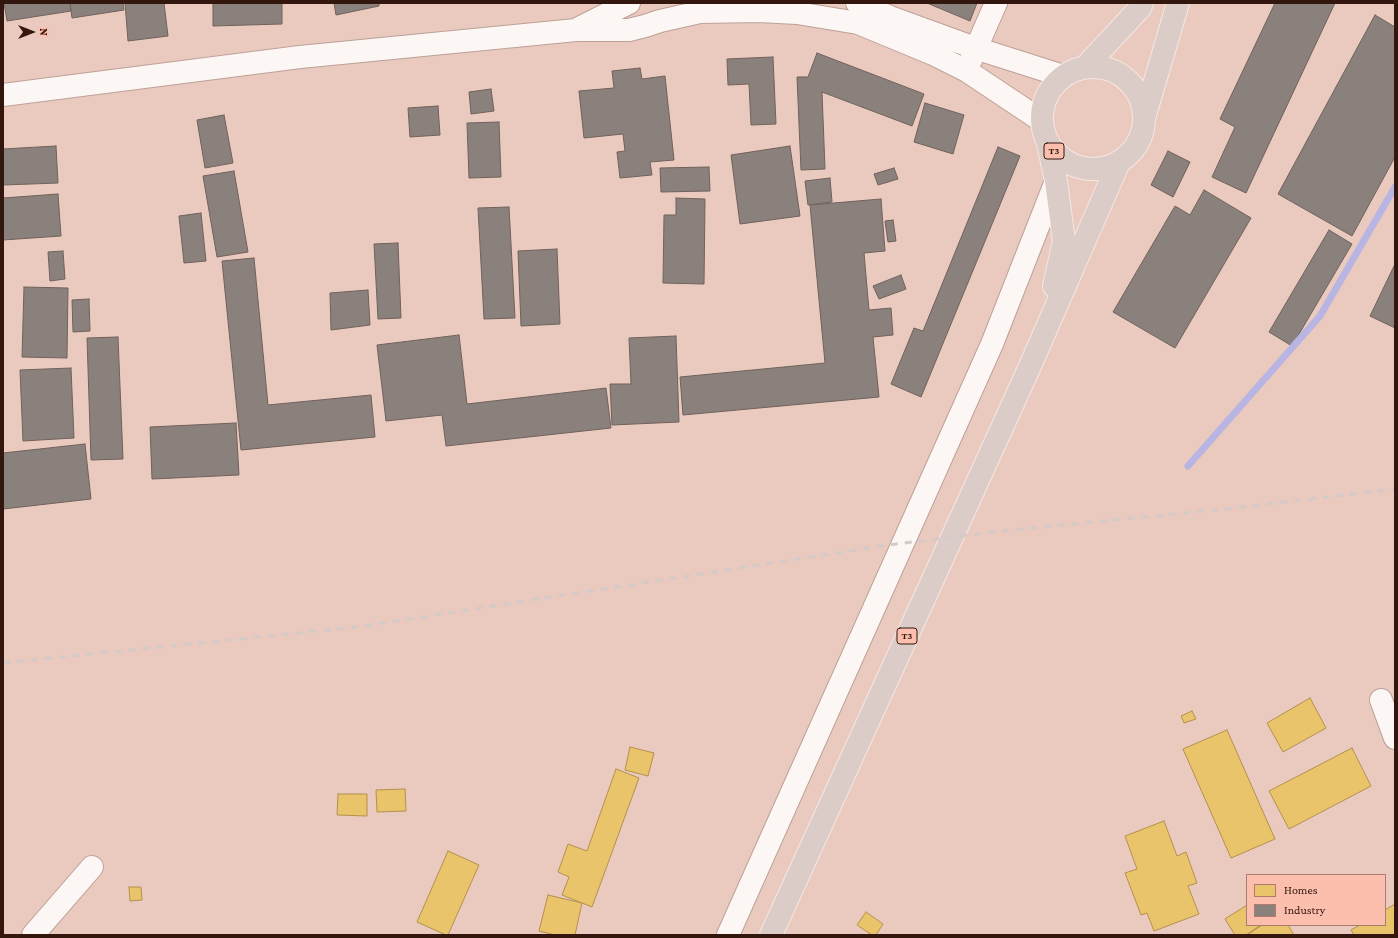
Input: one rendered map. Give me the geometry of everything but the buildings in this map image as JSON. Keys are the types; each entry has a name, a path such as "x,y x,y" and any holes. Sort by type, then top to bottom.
{"highway":[{"name":"T3","path":"1085,67 1140,8 1142,3"},
{"name":"T3","path":"1144,115 1178,3"},
{"name":"T3","path":"1043,336 1064,242 1056,181 1048,144 1043,133 1043,104 1050,88 1063,76 1085,67 1103,67 1120,74 1132,84 1141,99 1144,115 1144,130 1139,143 1130,154 1119,162 1104,168 1087,169 1072,165 1059,158 1048,144"},
{"name":"T3","path":"771,935 1043,336 1119,162"}],"street":[{"path":"576,30 629,3"},
{"path":"857,3 890,17 976,48 1063,76"},
{"path":"967,71 996,3"},
{"path":"3,95 300,57 576,30 629,30 645,26 694,7 752,11 799,8 858,23 933,54 967,71 1042,121"},
{"path":"728,935 992,344 1056,181"},
{"path":"1381,700 1395,738"},
{"path":"33,935 92,867"}],"waterway":[{"path":"1188,466 1320,316 1395,187"}],"railway":[{"path":"3,663 357,627 888,545 1002,531 1216,510 1395,489"}]}
